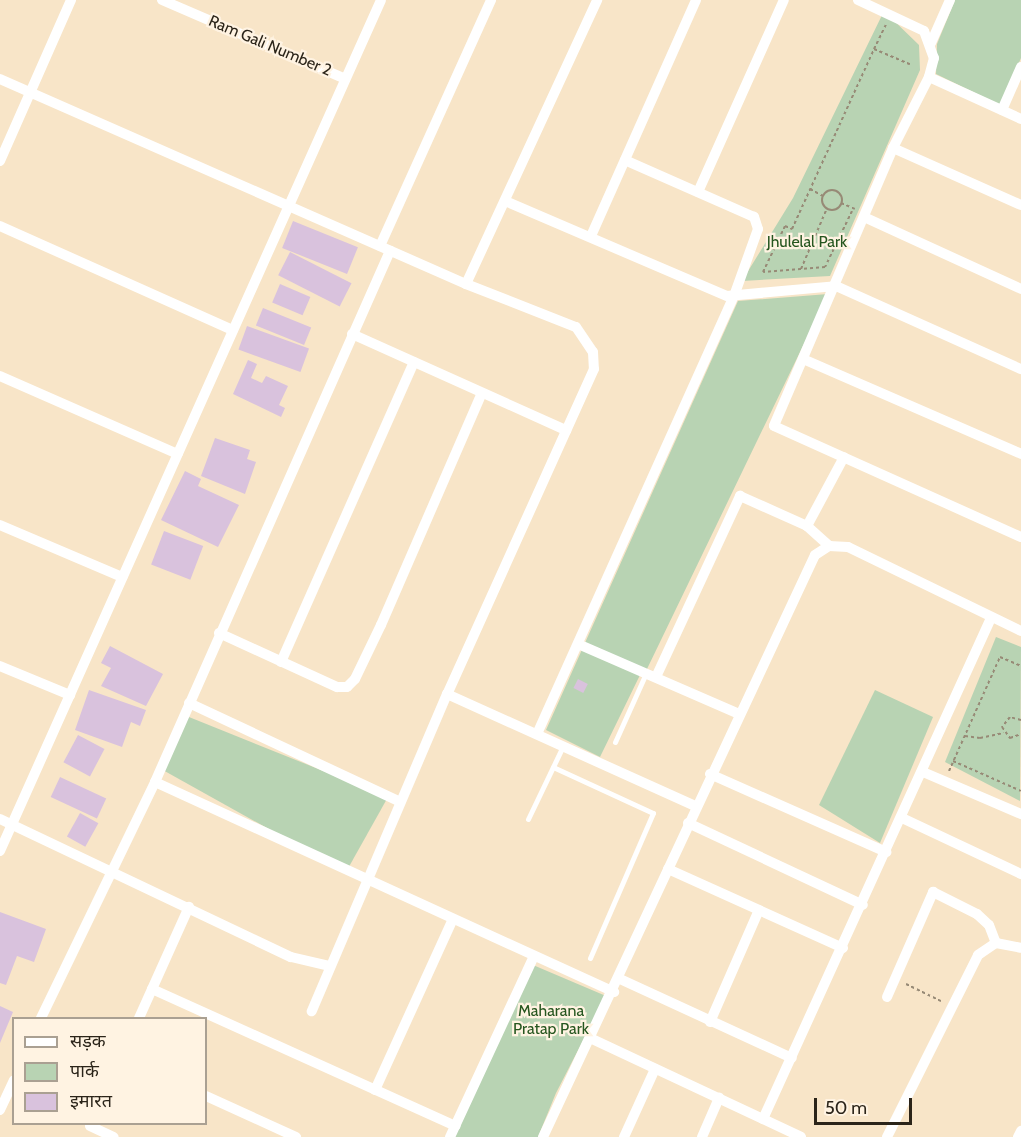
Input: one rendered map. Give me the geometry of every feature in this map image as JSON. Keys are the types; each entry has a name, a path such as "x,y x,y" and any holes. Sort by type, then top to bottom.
{"street":[{"path":"0,161 71,0"},
{"name":"Ram Gali Number 2","path":"162,0 345,79"},
{"path":"0,851 381,0"},
{"path":"41,1017 110,870 155,782 352,334 385,248 492,0"},
{"path":"466,284 597,0"},
{"path":"591,236 696,0"},
{"path":"698,192 784,0"},
{"path":"858,0 924,31 931,43 934,58 929,77 893,148 836,286 774,426 1021,537"},
{"path":"931,43 950,0"},
{"path":"1002,110 1021,68"},
{"path":"929,77 1021,119"},
{"path":"0,79 466,284 576,327 587,337 594,369 447,694 329,966 312,1011"},
{"path":"893,148 1021,205"},
{"path":"537,734 734,296 758,222 698,192 625,160"},
{"path":"505,201 734,296 836,286 1021,369"},
{"path":"864,217 1021,289"},
{"path":"0,226 233,330"},
{"path":"352,334 566,430"},
{"path":"803,359 1021,454"},
{"path":"281,662 414,362"},
{"path":"0,376 178,454"},
{"path":"219,633 337,687 347,687 355,679 482,393"},
{"path":"807,526 844,457"},
{"path":"651,675 740,496 807,526 829,546"},
{"path":"0,525 122,578"},
{"path":"543,1137 614,992 695,806 815,555 829,546 848,547 1021,631"},
{"path":"763,1119 902,819 991,618"},
{"path":"578,644 739,714"},
{"path":"0,666 70,695"},
{"path":"447,694 695,806"},
{"path":"189,703 400,802"},
{"path":"923,772 1021,814"},
{"path":"710,774 886,852"},
{"path":"155,782 366,882 614,992"},
{"path":"0,819 291,957 329,966"},
{"path":"902,819 1021,874"},
{"path":"688,823 863,904"},
{"path":"668,869 843,948"},
{"path":"887,997 933,892 978,914 989,925 996,943"},
{"path":"139,1017 189,908"},
{"path":"710,1022 759,910"},
{"path":"375,1090 452,921"},
{"path":"887,1137 978,955 996,943 1021,948"},
{"path":"450,1137 533,958"},
{"path":"620,979 792,1058"},
{"path":"152,989 455,1126"},
{"path":"590,1038 795,1136"},
{"path":"624,1137 656,1069"},
{"path":"0,1110 12,1084"},
{"path":"207,1096 296,1137"},
{"path":"702,1137 719,1098"},
{"path":"85,1137 91,1125 114,1137"},
{"path":"1018,1137 1021,1131"}],"lane":[{"path":"615,742 651,675"},
{"path":"528,819 562,746"},
{"path":"553,767 653,813 591,958"}],"path":[{"path":"853,209 825,267 763,272 784,226 792,229 890,14"},
{"path":"874,49 910,64"},
{"path":"801,269 827,208 823,196 810,189"},
{"path":"823,196 831,190 841,197 839,206 827,208"},
{"path":"1021,666 1000,657 953,761 1021,791"},
{"path":"1003,733 1006,718 1021,720"},
{"path":"965,736 980,738 1003,733 1014,738 1021,734"},
{"path":"895,979 951,1006"}],"green space":[{"path":"955,0 1021,0 1021,58 1000,105 936,74 937,44"},
{"name":"Jhulelal Park","path":"884,11 919,45 920,70 830,276 742,281 793,198"},
{"path":"828,294 647,669 640,675 600,757 546,730 738,301"},
{"path":"996,637 1021,647 1020,801 945,762"},
{"path":"875,690 933,717 880,843 819,805"},
{"path":"184,715 388,797 346,872 161,769"},
{"name":"Maharana Pratap Park","path":"533,965 606,996 556,1093 538,1137 455,1137"}],"building":[{"path":"293,221 358,247 347,274 282,248"},
{"path":"290,252 351,283 340,306 278,275"},
{"path":"280,284 310,297 303,315 272,302"},
{"path":"263,308 311,327 304,345 256,326"},
{"path":"247,326 309,349 300,372 238,349"},
{"path":"248,360 257,364 251,378 262,383 266,376 288,386 279,405 285,408 281,417 233,394"},
{"path":"215,438 250,450 247,459 256,462 245,494 201,476"},
{"path":"185,471 201,479 198,486 239,505 218,547 161,520"},
{"path":"164,531 203,546 190,580 151,565"},
{"path":"110,646 163,674 146,706 101,686 111,668 101,663"},
{"path":"578,679 588,684 583,693 573,688"},
{"path":"89,690 146,710 140,726 131,722 122,747 75,730"},
{"path":"78,735 104,749 90,776 63,762"},
{"path":"60,777 106,799 97,818 51,797"},
{"path":"80,813 98,823 85,847 67,837"},
{"path":"0,912 46,929 34,962 17,956 6,985 0,983"},
{"path":"0,1006 13,1012 0,1043"}]}
